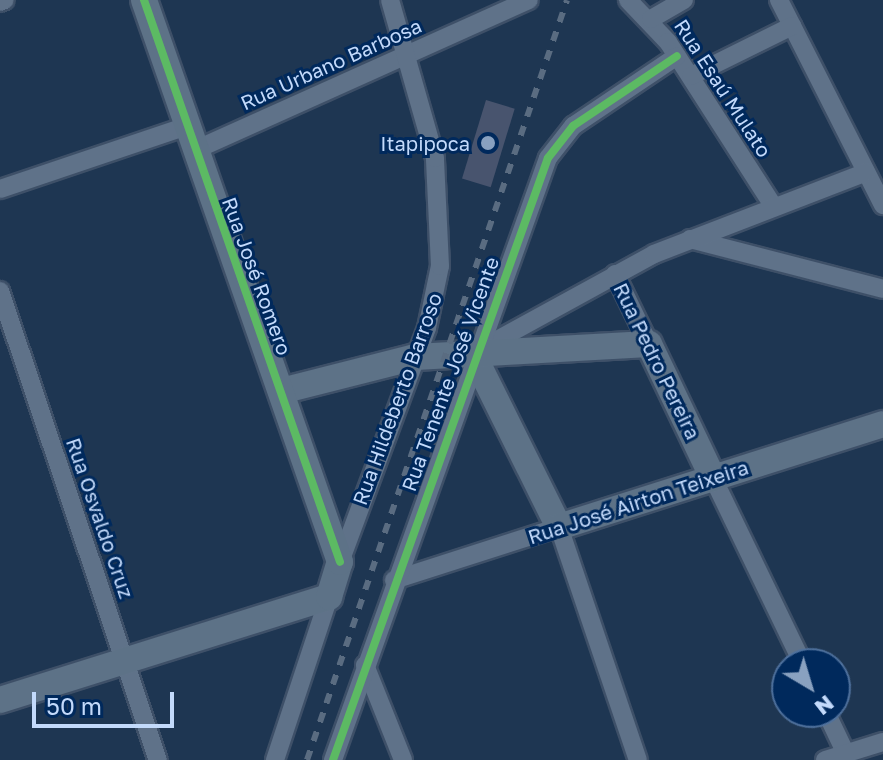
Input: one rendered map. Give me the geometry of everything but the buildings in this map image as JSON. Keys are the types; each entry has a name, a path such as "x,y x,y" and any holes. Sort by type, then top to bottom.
{"street":[{"name":"Rua José Romero","path":"144,0 340,562"},
{"name":"Rua Hildeberto Barroso","path":"340,562 439,284 442,227 435,158 390,0"},
{"name":"Rua Urbano Barbosa","path":"0,189 191,138 407,53 529,0"},
{"name":"Rua Esaú Mulato","path":"628,0 651,19 774,207"},
{"path":"651,19 684,0"},
{"path":"779,0 883,205"},
{"path":"691,76 792,26"},
{"name":"Rua Tenente José Vicente","path":"333,760 473,354 554,147 584,118 677,56"},
{"path":"473,354 615,274 690,239 866,172"},
{"path":"690,239 883,289"},
{"name":"Rua Pedro Pereira","path":"615,274 795,648"},
{"name":"Rua Osvaldo Cruz","path":"0,291 158,760"},
{"path":"281,391 415,357 649,344"},
{"path":"473,354 559,527 638,760"},
{"name":"Rua José Airton Teixeira","path":"394,580 883,424"},
{"path":"275,760 340,562"},
{"path":"0,700 329,597"},
{"path":"365,665 403,760"},
{"path":"834,728 846,754"},
{"path":"825,760 883,742"}],"railway":[{"path":"307,760 567,0"}],"cycle path":[{"path":"144,0 340,562"},
{"path":"333,760 548,158 573,126 677,56"}],"place":[{"name":"Itapipoca","path":"488,143"}]}
